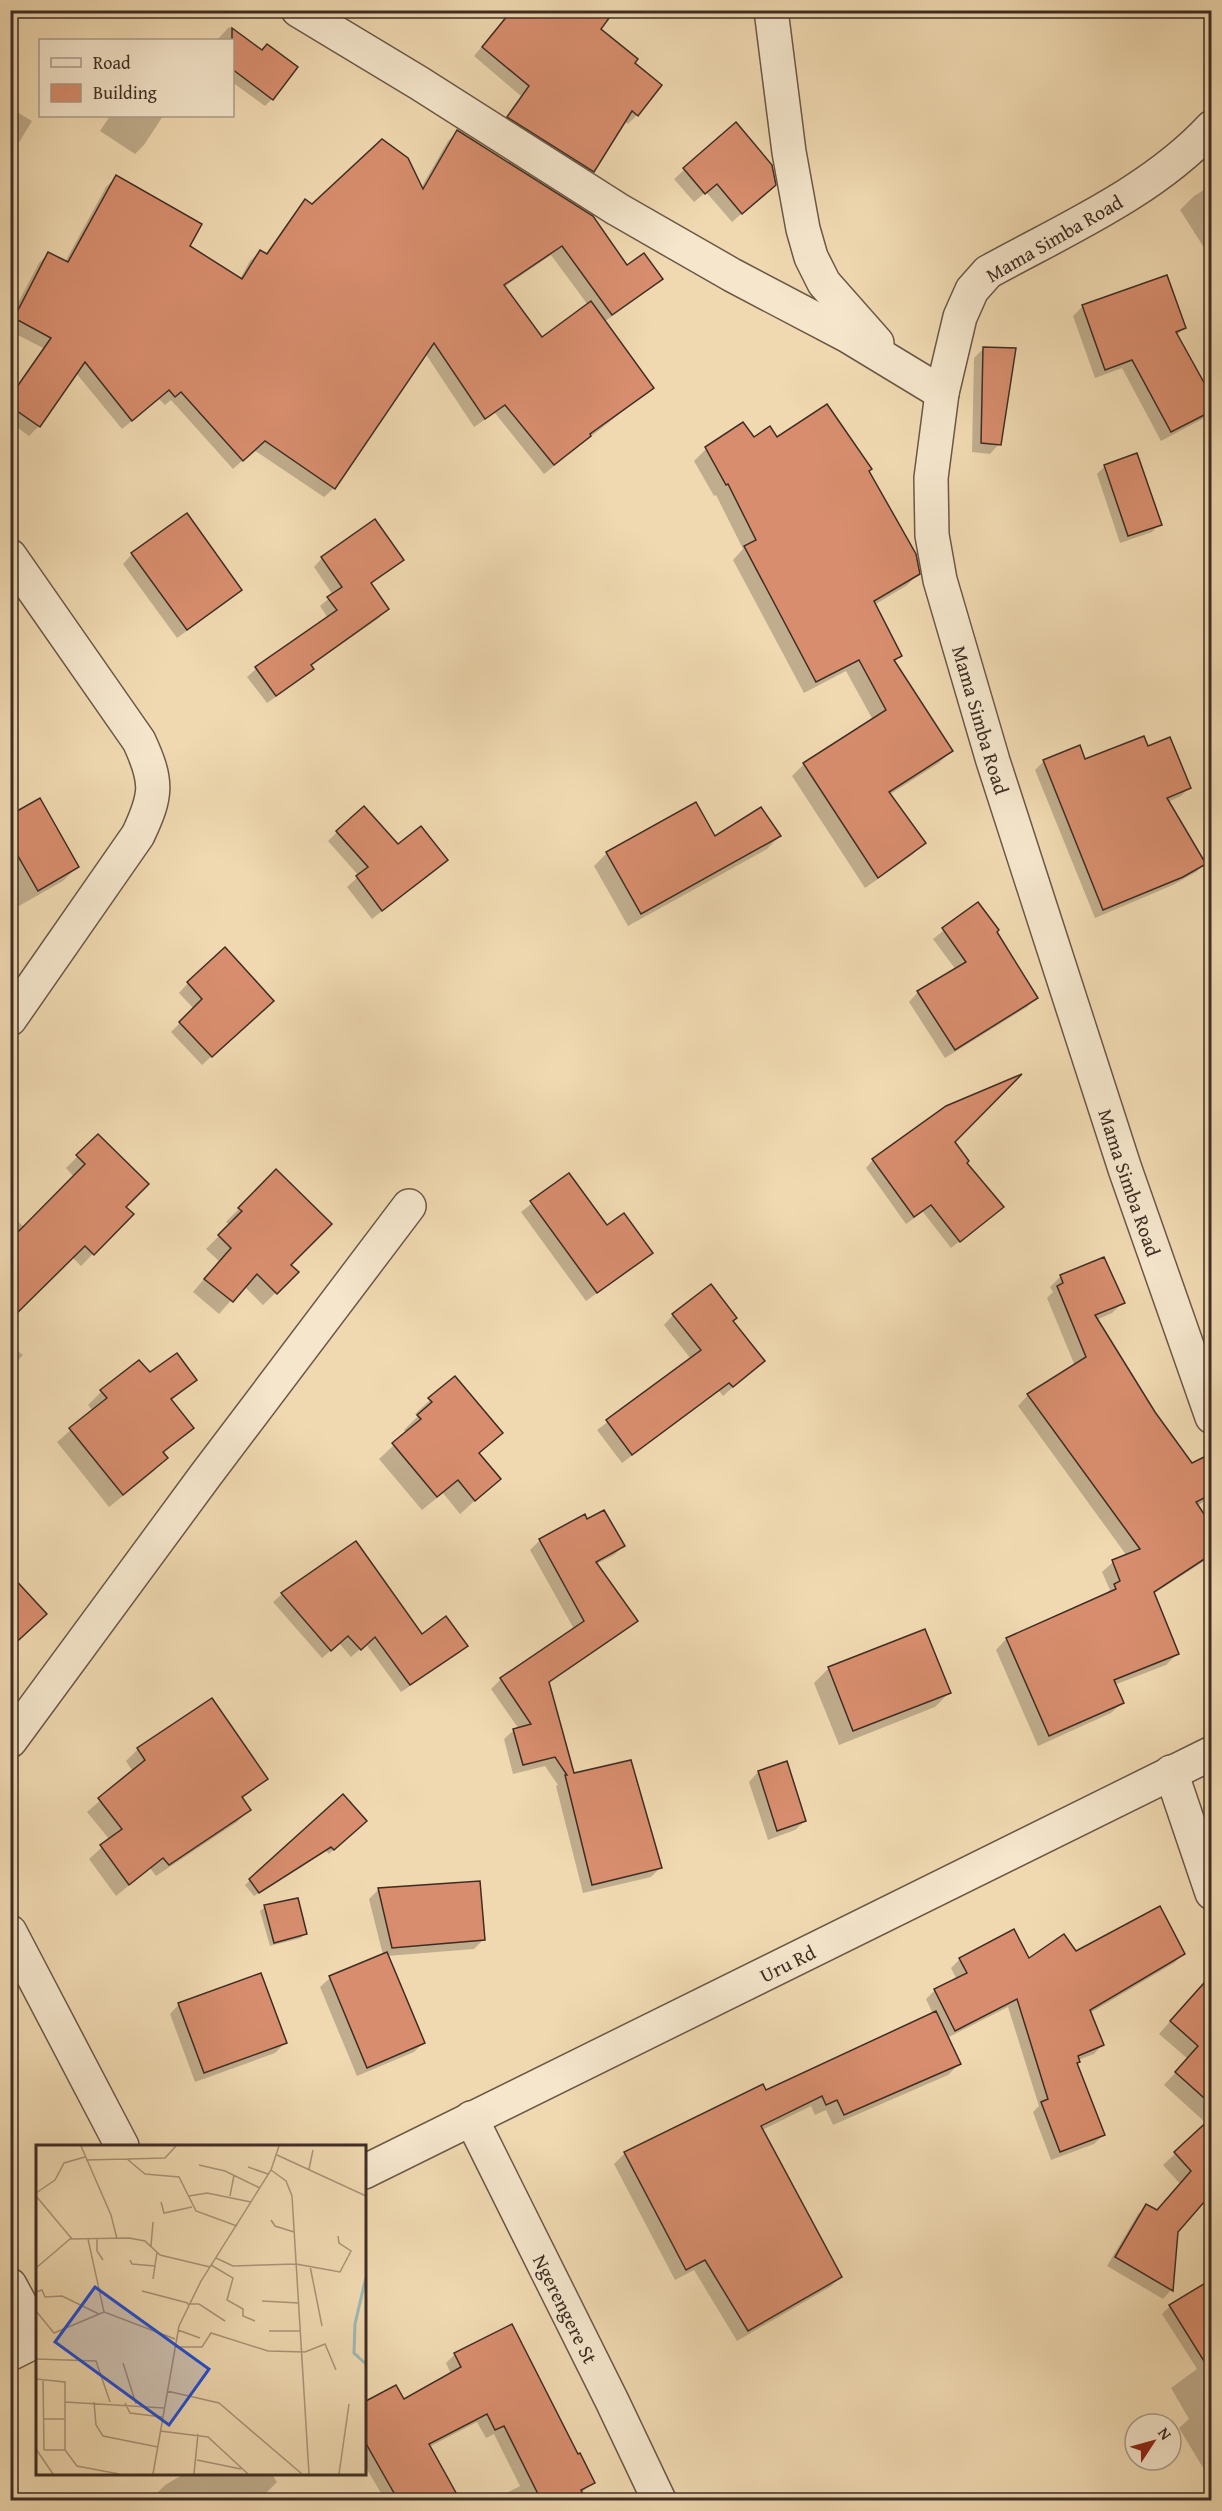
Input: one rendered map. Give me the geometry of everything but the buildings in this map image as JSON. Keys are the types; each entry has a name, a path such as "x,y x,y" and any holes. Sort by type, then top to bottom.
{"street":[{"path":"298,10 419,83 617,209 848,336 942,393"},
{"path":"771,10 789,152 803,229 811,257 824,283 898,367"},
{"name":"Mama Simba Road","path":"1212,127 1174,160 1126,196 987,272 972,290 960,317 942,393 932,478 932,535 940,580 993,761 1110,1124 1212,1417"},
{"path":"10,556 140,741 150,763 154,786 150,809 138,835 10,1019"},
{"path":"10,1741 212,1466 409,1206"},
{"name":"Uru Rd","path":"366,2171 1212,1753"},
{"path":"1171,1772 1212,1893"},
{"path":"10,1932 121,2145"},
{"name":"Ngerengere St","path":"471,2118 659,2500"},
{"path":"10,2285 36,2334"},
{"path":"10,2354 36,2339"}]}
